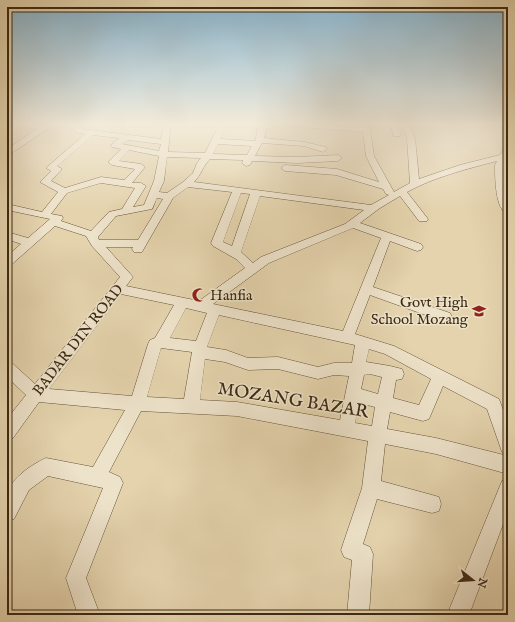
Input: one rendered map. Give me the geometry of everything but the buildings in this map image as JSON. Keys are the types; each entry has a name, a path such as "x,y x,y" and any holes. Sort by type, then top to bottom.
{"street":[{"path":"64,192 45,182 58,169 50,168 69,152"},
{"path":"123,152 112,162 141,167 126,183"},
{"path":"151,152 163,154 276,160 337,172 393,192"},
{"path":"7,207 49,218 95,239 139,247 169,196 197,174 201,163 210,152"},
{"path":"252,152 246,163 296,164 338,158"},
{"path":"276,160 278,152"},
{"path":"296,164 301,152"},
{"path":"370,152 370,156 393,192 423,219"},
{"path":"412,152 415,184"},
{"path":"506,152 499,165 504,177 501,194 508,211"},
{"path":"95,239 113,214 148,208 159,181 163,154"},
{"path":"200,307 265,260 313,242 352,224 393,192 463,167 503,157"},
{"path":"7,262 30,243 49,218 64,192 101,180 126,183 125,185 141,186 125,212"},
{"path":"186,184 374,208"},
{"path":"238,190 217,243 235,253 253,268"},
{"path":"235,253 256,192"},
{"path":"153,195 169,196"},
{"path":"352,224 417,246"},
{"path":"7,235 30,243"},
{"path":"347,337 387,236"},
{"name":"BADAR DIN ROAD","path":"7,432 127,277 95,239"},
{"path":"366,289 445,316"},
{"path":"118,290 347,337 389,350 493,404 508,446"},
{"path":"97,477 137,404 155,344 160,342 182,303"},
{"path":"191,406 200,350 215,310"},
{"path":"160,342 226,356 248,364 278,363 318,373 334,369 349,370 370,368 394,373 385,403 378,435 371,488 351,550 363,554 358,615"},
{"path":"346,429 363,342"},
{"path":"7,367 36,395"},
{"path":"353,394 423,414 440,376"},
{"name":"MOZANG BAZAR","path":"36,395 137,404 237,409 436,446 508,465"},
{"path":"7,512 23,484 46,467 97,477 114,483 76,578 89,615"},
{"path":"458,615 508,487"},
{"path":"371,488 432,504"}],"place":[{"name":"Hanfia","path":"199,295"},
{"name":"Govt High School Mozang","path":"479,311"}]}
